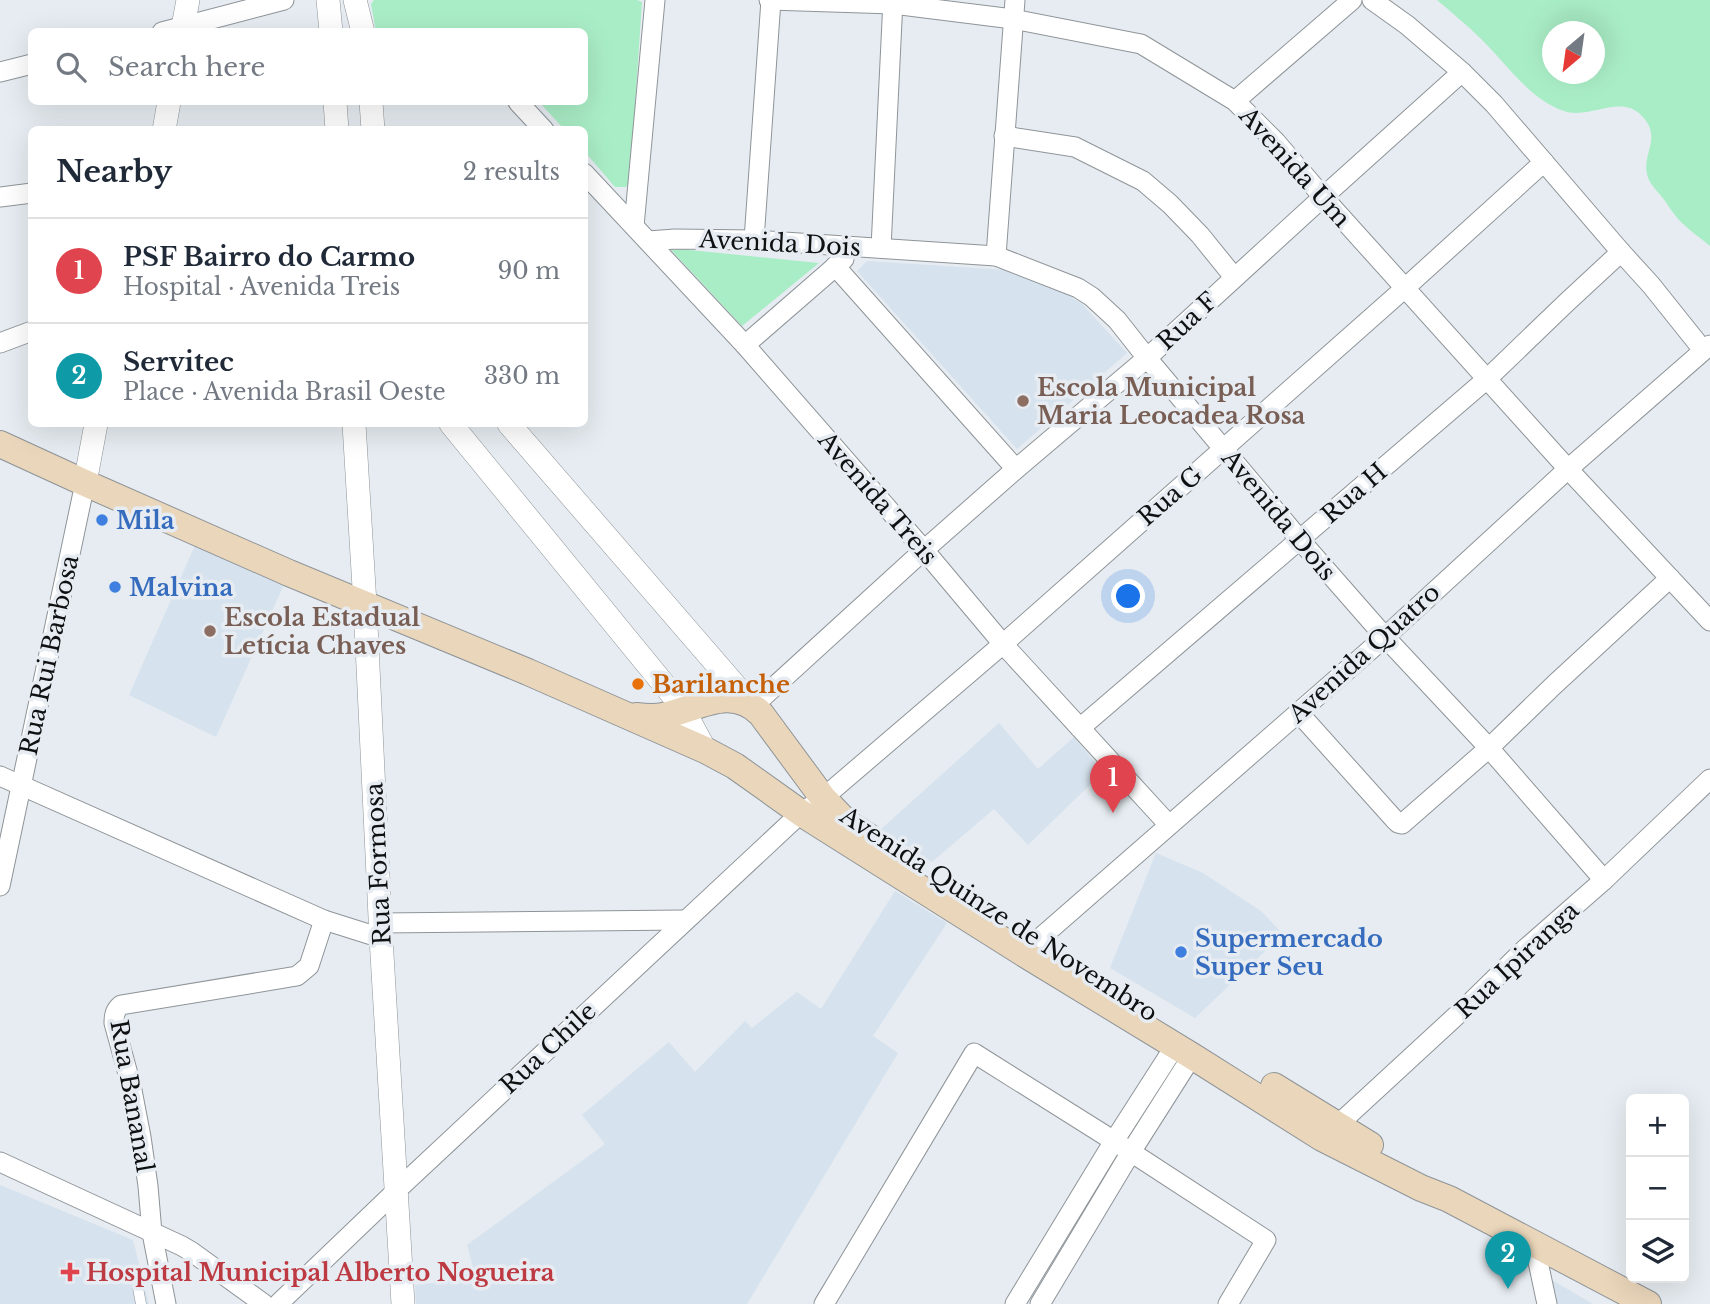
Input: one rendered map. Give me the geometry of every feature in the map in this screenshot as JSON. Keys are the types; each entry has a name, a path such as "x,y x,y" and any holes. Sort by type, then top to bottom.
{"main road":[{"path":"0,444 289,573 618,712 649,718 660,717 724,699 753,706"},
{"name":"Avenida Quinze de Novembro","path":"753,706 823,798 847,823 1029,948 1184,1051 1426,1180 1449,1199 1648,1304"},
{"name":"Avenida Quinze de Novembro","path":"618,712 735,766 801,813 1330,1131"}],"street":[{"path":"177,28 188,0"},
{"path":"183,28 284,0"},
{"path":"328,0 331,28"},
{"path":"355,0 362,28"},
{"path":"634,226 656,0"},
{"path":"754,240 770,0"},
{"name":"Avenida Um","path":"770,0 893,2 1014,9 1141,44 1235,101 1276,142 1568,469 1710,621"},
{"path":"1235,101 1352,0"},
{"path":"1373,0 1462,72 1494,104 1707,347"},
{"path":"881,248 893,2"},
{"path":"996,256 1014,9"},
{"path":"0,72 28,65"},
{"name":"Rua F","path":"753,706 924,550 1147,358 1462,72"},
{"path":"165,126 168,105"},
{"path":"335,105 337,126"},
{"path":"372,105 373,126"},
{"path":"521,105 540,126"},
{"path":"1004,135 1075,147 1143,181 1200,235 1234,277"},
{"name":"Rua G","path":"823,798 1003,644 1544,162"},
{"name":"Avenida Treis","path":"588,177 745,345 1003,644 1169,825"},
{"path":"0,197 28,194"},
{"name":"Avenida Dois","path":"648,241 754,240 996,256 1078,288 1092,297 1117,320 1223,449 1385,637 1489,748 1604,880"},
{"path":"745,345 860,246"},
{"name":"Rua H","path":"1080,728 1488,378 1621,252"},
{"path":"835,266 1016,469"},
{"path":"0,343 28,332"},
{"name":"Avenida Quatro","path":"1029,948 1385,637 1568,469 1707,347"},
{"name":"Rua Rui Barbosa","path":"0,886 95,427"},
{"name":"Rua Formosa","path":"354,427 403,1304"},
{"path":"453,427 683,709 705,750"},
{"name":"Avenida Quinze de Novembro","path":"512,427 753,706"},
{"path":"1298,712 1398,823 1404,824 1670,578"},
{"path":"0,776 324,920 381,931 685,920"},
{"name":"Rua Ipiranga","path":"1330,1131 1710,779"},
{"name":"Rua Chile","path":"278,1304 685,920 801,813 823,798"},
{"name":"Rua Bananal","path":"166,1304 152,1233 141,1137 131,1085 114,1023 116,1009 121,1005 297,976 309,966 324,920"},
{"path":"1015,1304 1114,1141 1184,1051"},
{"path":"1040,1304 1131,1152 1184,1051"},
{"path":"824,1304 974,1053 1266,1240 1228,1304"},
{"path":"0,1162 192,1252 264,1304"},
{"path":"1534,1242 1547,1304"}],"lane":[{"path":"138,1288 141,1304"}],"shaded area":[{"name":"Escola Municipal Maria Leocadea Rosa","path":"867,261 1007,270 1045,281 1082,304 1127,353 1017,449 857,271"},
{"name":"Escola Estadual Letícia Chaves","path":"196,543 285,582 216,737 129,695"},
{"path":"999,723 1038,769 1074,737 1103,772 1028,845 994,809 932,862 880,830"},
{"path":"1156,853 1203,873 1261,911 1283,934 1195,1018 1110,968"},
{"path":"895,891 947,923 873,1036 898,1053 747,1304 416,1304 415,1285 476,1278 467,1245 605,1144 582,1115 669,1042 695,1072 745,1021 752,1028 797,992 821,1009"},
{"name":"Hospital Municipal Alberto Nogueira","path":"0,1185 133,1240 149,1304 0,1304"},
{"path":"1552,1280 1593,1304 1557,1304"}],"green space":[{"path":"374,0 642,2 630,180 626,187 615,187 588,156 588,126 561,126 542,105 588,105 588,28 375,28 371,4"},
{"path":"1437,0 1710,0 1710,246 1678,219 1649,180 1646,163 1651,132 1641,115 1624,107 1574,113 1551,105 1519,80 1465,24"},
{"path":"671,250 819,263 742,326"}],"place":[{"name":"Escola Municipal Maria Leocadea Rosa","path":"1023,401"},
{"name":"Mila","path":"102,520"},
{"name":"Malvina","path":"115,587"},
{"name":"Escola Estadual Letícia Chaves","path":"210,631"},
{"name":"Barilanche","path":"638,684"},
{"name":"PSF Bairro do Carmo","path":"1113,813"},
{"name":"Supermercado Super Seu","path":"1181,952"},
{"name":"Hospital Municipal Alberto Nogueira","path":"70,1272"},
{"name":"Servitec","path":"1508,1289"}]}
